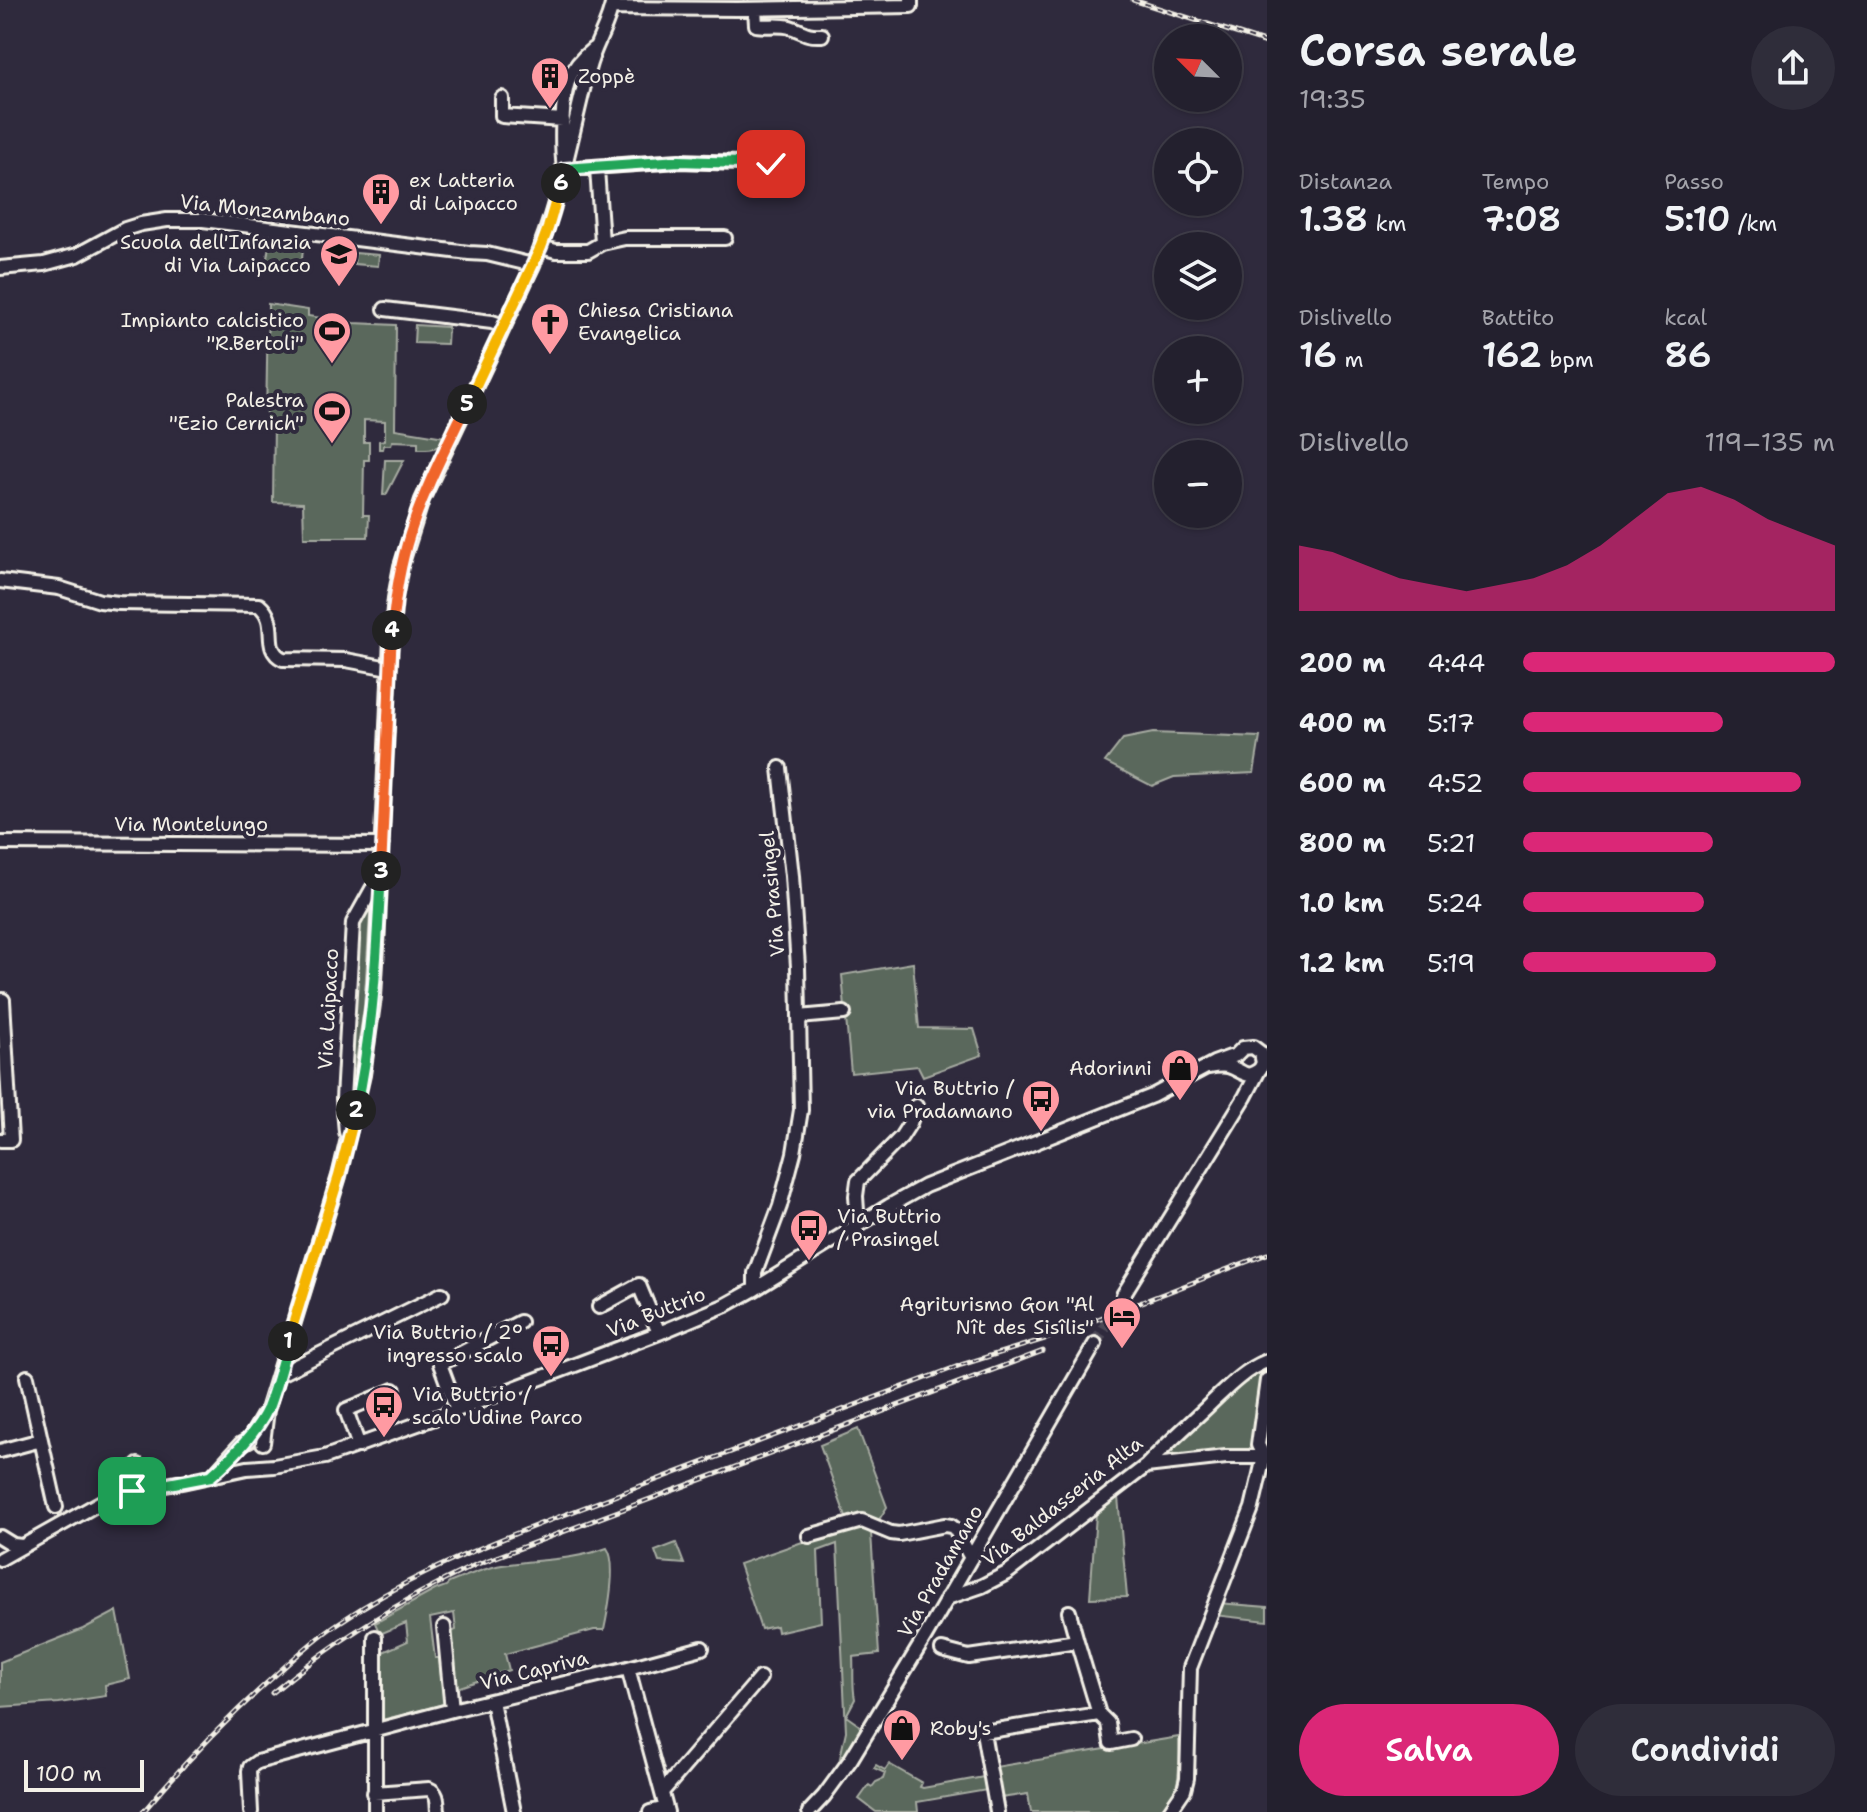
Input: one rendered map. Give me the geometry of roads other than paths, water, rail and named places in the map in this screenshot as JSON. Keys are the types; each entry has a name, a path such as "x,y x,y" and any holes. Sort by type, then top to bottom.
{"street":[{"path":"612,4 755,9 911,6 911,0"},
{"name":"Via Laipacco","path":"265,1449 267,1410 339,1176 359,1098 369,1041 380,888 389,668 395,598 410,535 428,487 541,247 595,46 612,4"},
{"path":"755,9 756,25 788,26 809,36 822,35"},
{"name":"Via Laipacco","path":"564,169 563,120 569,80 581,59 595,46"},
{"path":"502,98 502,116 563,120"},
{"path":"564,169 679,161 771,164"},
{"path":"597,168 602,243"},
{"name":"Via Monzambano","path":"0,268 44,264 77,255 125,229 167,220 203,220 487,254 533,265"},
{"path":"541,247 556,251 588,251 602,243 625,238 725,238"},
{"path":"385,309 503,326"},
{"path":"0,581 59,588 100,601 119,603 259,605 267,612 270,621 272,649 275,655 283,659 369,663 389,668"},
{"name":"Via Prasingel","path":"755,1289 755,1273 780,1206 799,1122 798,967 780,768"},
{"name":"Via Montelungo","path":"0,843 382,845"},
{"name":"Via Laipacco","path":"347,1143 343,1099 353,923 372,889 380,888"},
{"path":"2,1000 5,1140"},
{"path":"799,1017 844,1013"},
{"name":"Via Buttrio","path":"1,1549 22,1546 103,1501 139,1489 325,1457 659,1333 726,1305 755,1289 925,1186 1152,1096 1214,1063 1236,1055 1240,1050 1267,1040"},
{"path":"1123,1295 1262,1066 1265,1055 1249,1046"},
{"path":"1236,1055 1235,1063 1243,1088 1238,1105"},
{"path":"1208,1067 1225,1066 1251,1075 1258,1072"},
{"path":"858,1226 858,1181 901,1137 916,1106"},
{"path":"599,1307 639,1285 659,1333"},
{"path":"278,1375 442,1294"},
{"path":"457,1410 440,1364 520,1322"},
{"name":"Via Pradamano","path":"809,1812 851,1759 1095,1344"},
{"name":"Via Baldasseria Alta","path":"947,1598 1007,1573 1146,1466 1236,1380 1267,1361"},
{"path":"27,1377 56,1507"},
{"path":"1169,1812 1184,1790 1187,1778 1190,1668 1252,1508 1266,1457 1258,1445 1267,1380"},
{"path":"359,1446 346,1410 394,1390"},
{"name":"Via Laipacco","path":"244,1444 267,1410"},
{"path":"0,1451 41,1440"},
{"path":"211,1476 244,1444 257,1440 284,1465"},
{"path":"244,1444 238,1453 239,1460 253,1467 265,1462 265,1449"},
{"path":"1146,1466 1226,1457 1266,1457"},
{"path":"138,1465 139,1489"},
{"path":"809,1536 862,1521 899,1534 945,1525 955,1529 971,1558"},
{"path":"1069,1612 1099,1714 1108,1723 1111,1743 1131,1739"},
{"path":"444,1627 452,1710"},
{"path":"375,1637 375,1812"},
{"path":"923,1641 969,1657 1077,1641"},
{"name":"Via Capriva","path":"251,1812 249,1775 250,1767 257,1762 702,1648"},
{"path":"628,1668 666,1810 650,1812"},
{"path":"662,1792 760,1678"},
{"path":"492,1701 514,1812"},
{"path":"997,1812 983,1732 1099,1714"},
{"path":"374,1793 429,1789 437,1796 438,1812"}],"tunnel":[{"path":"1095,1344 1123,1295"}],"railway":[{"path":"1133,0 1267,43"},
{"path":"143,1812 221,1727 303,1650 361,1608 410,1581 540,1524 961,1365 1051,1337 1267,1254"},
{"path":"272,1693 319,1656 369,1623 475,1565 1043,1351"}],"place":[{"name":"Zoppè","path":"550,110"},
{"name":"ex Latteria di Laipacco","path":"381,226"},
{"name":"Scuola dell'Infanzia di Via Laipacco","path":"339,288"},
{"name":"Chiesa Cristiana Evangelica","path":"550,356"},
{"name":"Impianto calcistico \"R.Bertoli\"","path":"332,365"},
{"name":"Palestra \"Ezio Cernich\"","path":"332,445"},
{"name":"Adorinni","path":"1180,1102"},
{"name":"Via Buttrio / via Pradamano","path":"1041,1133"},
{"name":"Via Buttrio / Prasingel","path":"809,1262"},
{"name":"Agriturismo Gon \"Al Nît des Sisîlis\"","path":"1122,1350"},
{"name":"Via Buttrio / 2° ingresso scalo","path":"551,1378"},
{"name":"Via Buttrio / scalo Udine Parco","path":"384,1439"},
{"name":"Roby's","path":"902,1762"}]}
